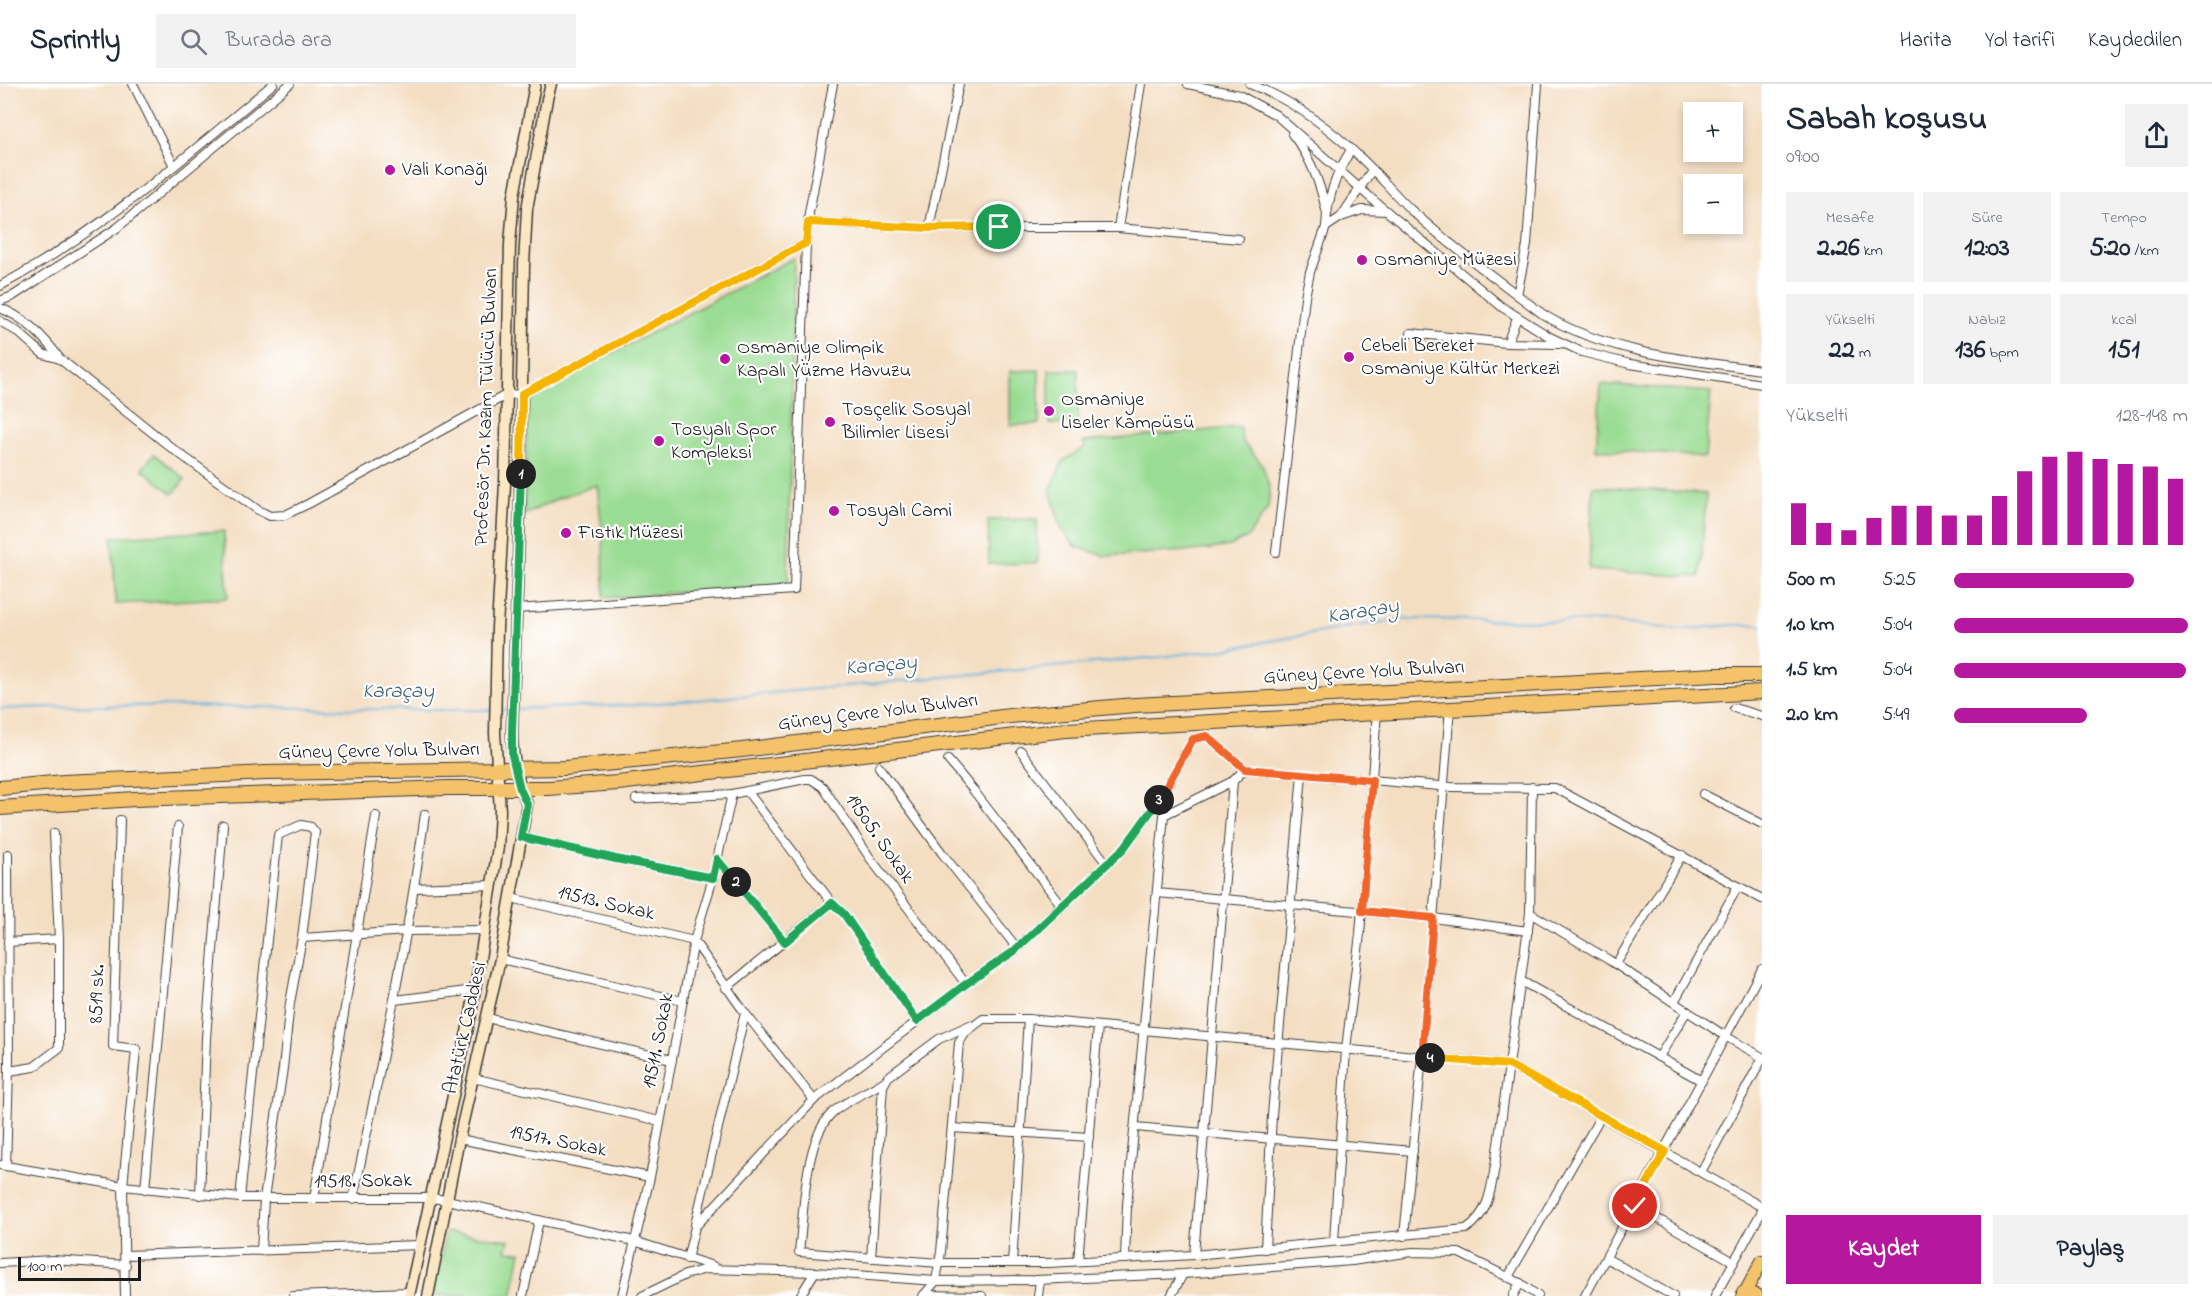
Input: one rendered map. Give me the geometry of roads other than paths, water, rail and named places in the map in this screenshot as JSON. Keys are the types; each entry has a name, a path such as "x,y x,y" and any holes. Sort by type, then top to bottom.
{"highway":[{"name":"Güney Çevre Yolu Bulvarı","path":"0,788 64,782 254,774 565,768 742,750 1010,716 1136,705 1716,675 1762,675"},
{"name":"Güney Çevre Yolu Bulvarı","path":"0,808 147,798 447,788 520,789 618,783 1066,730 1762,692"}],"main road":[{"path":"1748,1295 1762,1261"}],"street":[{"path":"132,84 174,166"},
{"path":"0,286 94,228 174,166 273,84"},
{"path":"0,301 13,296 117,228 290,84"},
{"name":"Profesör Dr. Kazım Tülücü Bulvarı","path":"496,768 497,628 505,484 510,265 514,205 535,84"},
{"name":"Profesör Dr. Kazım Tülücü Bulvarı","path":"516,769 512,755 512,732 524,265 528,209 551,84"},
{"path":"516,609 794,590 806,243 833,84"},
{"path":"929,228 959,84"},
{"path":"1118,228 1141,84"},
{"path":"1188,84 1239,95 1276,115 1359,188 1502,307 1564,344 1582,352 1630,364 1762,384"},
{"path":"1250,84 1293,105 1352,150 1430,226 1517,295 1553,320 1579,334 1662,356 1762,370"},
{"path":"1517,295 1527,244 1538,84"},
{"path":"1276,115 1302,147 1321,188 1326,214 1326,227 1310,272 1305,297 1276,552"},
{"path":"1326,214 1338,170 1352,150"},
{"path":"1341,217 1372,170"},
{"path":"1326,227 1341,217 1362,210 1387,211"},
{"path":"808,222 929,228 1118,228 1239,239"},
{"path":"0,308 12,313 50,345 60,359 173,449 245,502 270,516 285,514 308,504 506,396 522,394 806,243"},
{"path":"12,313 13,296"},
{"path":"1507,342 1517,318"},
{"path":"0,321 18,332 43,354 60,359"},
{"path":"1411,333 1507,342 1564,344"},
{"path":"1404,1236 1422,1057 1450,708"},
{"path":"1734,708 1762,716"},
{"path":"1334,1241 1346,1049 1362,911 1377,712"},
{"path":"695,1227 814,1100 1017,948 1124,848 1160,799 1193,739 1207,736 1245,769 1443,786 1555,788 1762,899"},
{"path":"1022,751 1107,864"},
{"path":"948,760 982,800 1062,906"},
{"path":"879,767 942,853 1017,948"},
{"name":"Atatürk Caddesi","path":"409,1294 486,930 498,847 500,789 496,768"},
{"name":"Atatürk Caddesi","path":"428,1296 459,1139 500,959 527,804 520,789 516,769"},
{"path":"1125,1259 1160,837 1164,815 1233,781 1245,769"},
{"path":"1265,1249 1278,1043 1302,774"},
{"name":"19505. Sokak","path":"636,799 732,794 811,779 823,787 870,858 966,984"},
{"path":"1194,1255 1233,781"},
{"path":"1532,787 1530,914 1521,981 1509,1065 1490,1196 1477,1222 1466,1229 1194,1255 1078,1261 939,1263 799,1252 811,1150 818,1133 831,1114 886,1080 939,1039 983,1019 1028,1019 1509,1065 1665,1151 1762,1209 1715,1296"},
{"path":"747,791 832,903 844,914 917,1021"},
{"name":"19511. Sokak","path":"622,1296 650,1177 694,941 713,878 732,794"},
{"path":"1703,794 1762,825"},
{"path":"353,1199 395,1000 415,888 425,814"},
{"path":"314,1199 376,816"},
{"name":"8519 sk.","path":"120,820 113,1046 136,1049 123,1186"},
{"path":"200,1195 206,1038 223,825"},
{"path":"240,1198 278,835 301,825 311,827 315,831 302,938 290,1003 264,1199 261,1251"},
{"path":"145,1189 178,827"},
{"path":"9,1071 34,1067 59,1048 59,939 54,833"},
{"path":"521,837 713,878"},
{"path":"3,1165 9,1071 9,854"},
{"path":"1616,964 1682,855"},
{"path":"717,859 785,942"},
{"path":"415,888 492,885"},
{"path":"1674,1002 1738,886"},
{"path":"1157,893 1433,918 1528,931"},
{"name":"19513. Sokak","path":"511,898 694,941"},
{"path":"726,988 832,903"},
{"path":"1530,914 1616,964 1762,1058 1701,1172"},
{"path":"302,938 407,931 486,930"},
{"path":"8,942 59,939"},
{"path":"694,941 726,988 814,1100"},
{"path":"500,959 683,1001"},
{"path":"1586,1296 1725,1036 1759,982 1762,969"},
{"path":"1521,981 1702,1081"},
{"path":"395,1000 475,990"},
{"path":"1659,1057 1687,1011"},
{"path":"696,1270 691,1260 695,1227 745,1013"},
{"path":"487,1018 672,1060"},
{"path":"923,1295 936,1281 939,1263 959,1043 966,1032 983,1019"},
{"path":"1012,1263 1028,1019"},
{"path":"1078,1261 1098,1026"},
{"path":"473,1078 660,1121"},
{"path":"871,1258 883,1086 886,1080"},
{"path":"1508,1277 1601,1116"},
{"path":"1135,1127 1413,1151"},
{"path":"952,1128 1089,1137"},
{"name":"19517. Sokak","path":"459,1139 650,1177"},
{"name":"19518. Sokak","path":"3,1165 123,1186 200,1195 264,1199 430,1198 447,1200 634,1241 720,1268"},
{"path":"123,1186 125,1296"},
{"path":"1635,1206 1734,1262"},
{"path":"523,1296 538,1220"},
{"path":"126,1255 420,1245"},
{"path":"642,1296 696,1270 720,1268 936,1281 1040,1280 1183,1274 1352,1261 1418,1252 1459,1253 1520,1283 1539,1296"},
{"path":"1606,1258 1673,1296"},
{"path":"0,1263 52,1260 126,1266"},
{"path":"800,1296 815,1272"},
{"path":"1171,1296 1183,1274"},
{"path":"1038,1296 1040,1280"},
{"path":"1513,1296 1520,1283"},
{"path":"293,1296 409,1294"},
{"path":"923,1295 982,1296"}],"waterway":[{"name":"Karaçay","path":"516,709 634,705 1159,657 1225,649 1408,619 1610,622 1680,630 1731,625 1762,625"},
{"name":"Karaçay","path":"0,709 184,706 492,710"},
{"name":"Karaçay","path":"498,710 510,709"}],"place":[{"name":"Vali Konağı","path":"390,170"},
{"name":"Osmaniye Müzesi","path":"1362,260"},
{"name":"Cebeli Bereket Osmaniye Kültür Merkezi","path":"1349,357"},
{"name":"Osmaniye Olimpik Kapalı Yüzme Havuzu","path":"725,359"},
{"name":"Osmaniye Liseler Kampüsü","path":"1049,411"},
{"name":"Tosçelik Sosyal Bilimler Lisesi","path":"830,422"},
{"name":"Tosyalı Spor Kompleksi","path":"659,441"},
{"name":"Tosyalı Cami","path":"834,511"},
{"name":"Fıstık Müzesi","path":"566,533"}]}
